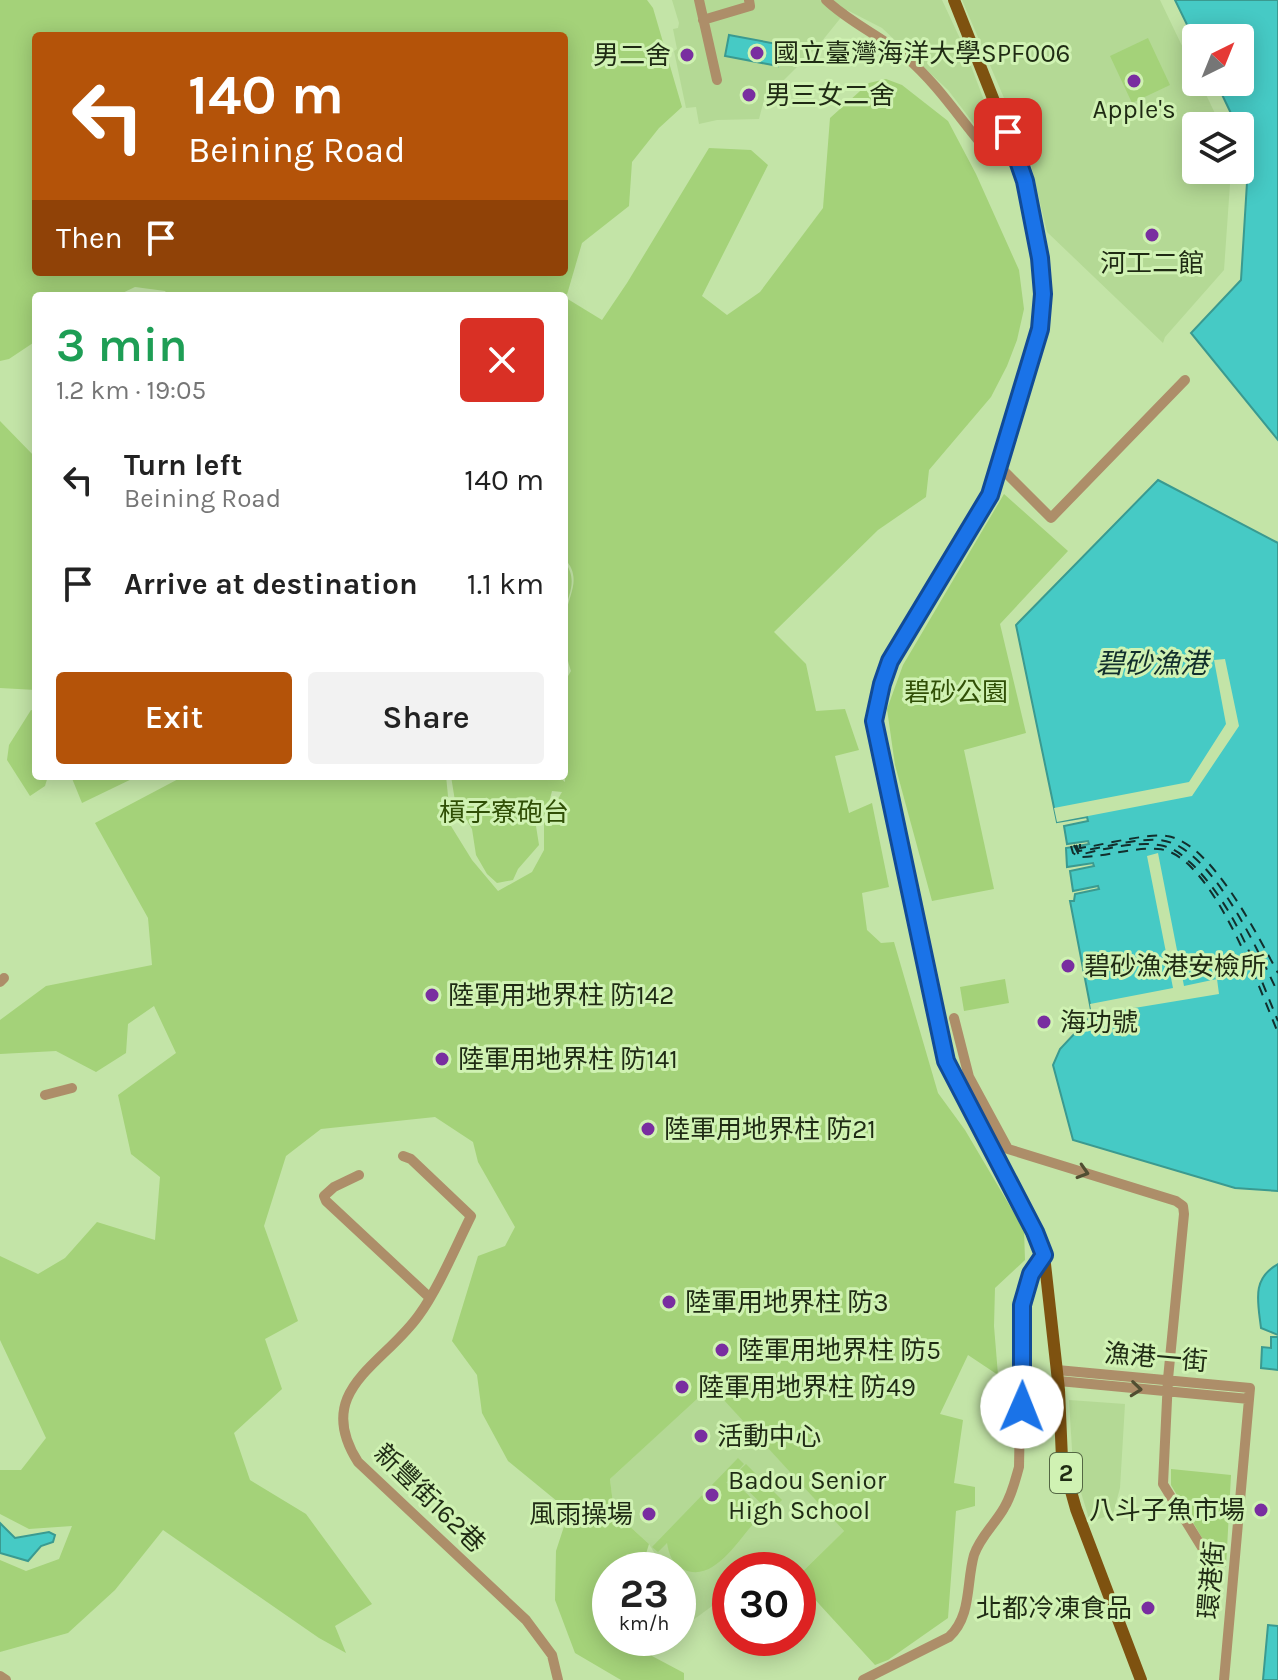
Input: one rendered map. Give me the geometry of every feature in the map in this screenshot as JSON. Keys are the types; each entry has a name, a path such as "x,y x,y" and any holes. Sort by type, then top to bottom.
{"main road":[{"name":"2","path":"954,0 1025,181 1040,258 1043,305 1037,343 1000,467 982,511 890,661 874,721 946,1061 1044,1255 1058,1376 1062,1459 1095,1561 1141,1680"}],"street":[{"path":"699,0 717,80"},
{"path":"703,20 750,6 749,0"},
{"path":"826,0 908,59 945,97 995,160 1001,161 1016,153"},
{"path":"1000,467 1051,518 1185,380"},
{"path":"954,1018 969,1077 1008,1149 1176,1201 1183,1206 1168,1379 1163,1484 1219,1575"},
{"path":"45,1095 72,1088"},
{"name":"新豐街162巷","path":"403,1156 411,1159 471,1216 420,1314 352,1384 344,1414 348,1446 358,1462 526,1620 552,1655 558,1680"},
{"path":"359,1175 329,1190 324,1196 326,1201 429,1297"},
{"path":"863,1680 949,1637 960,1626 974,1555 1003,1510 1019,1467 1022,1305 1031,1274 1044,1255"},
{"name":"漁港一街","path":"1058,1376 1168,1379 1249,1394"},
{"name":"漁港一街","path":"1058,1376 1168,1392 1249,1394"},
{"name":"環港街","path":"1224,1680 1249,1394"},
{"path":"0,1676 6,1680"}],"shaded area":[{"path":"672,0 942,0 963,45 1001,145 994,150 948,90 882,28 847,10 818,46 765,96 759,119 717,120 699,124 696,107 686,108 674,51 677,49 673,29 678,28 679,23"},
{"path":"962,0 1160,0 1182,46 1182,96 1207,96 1214,112 1182,112 1182,184 1230,184 1224,270 1163,343 1047,232 1029,156"},
{"name":"Badou Senior High School","path":"711,1385 844,1531 816,1558 816,1552 712,1552 712,1606 696,1618 696,1552 654,1552 614,1512 610,1479"},
{"path":"1069,1400 1125,1404 1120,1488 1113,1514 1090,1522 1073,1466"}],"green space":[{"path":"0,0 647,0 653,8 682,107 659,128 632,162 629,206 582,243 568,292 166,292 135,287 124,292 32,292 32,344 9,359 0,361"},
{"path":"1148,38 1170,85 1132,103 1110,56"},
{"name":"槓子寮砲台","path":"886,79 902,85 948,121 976,174 1019,270 1024,309 1017,340 991,397 929,470 926,497 878,530 774,632 806,664 816,711 845,709 859,750 835,756 849,813 872,803 889,887 862,893 867,930 881,943 894,942 938,1093 965,1130 1024,1230 1025,1260 995,1288 998,1375 968,1355 940,1414 963,1420 954,1483 975,1487 975,1506 956,1511 948,1618 888,1660 875,1665 816,1601 816,1558 844,1531 711,1386 610,1479 614,1512 649,1544 647,1552 592,1552 592,1656 652,1656 684,1673 684,1680 621,1680 575,1653 555,1600 556,1551 569,1511 508,1461 482,1413 477,1375 452,1341 478,1256 505,1246 515,1227 478,1162 473,1142 435,1117 321,1129 286,1156 264,1226 298,1321 265,1339 282,1389 234,1433 250,1480 306,1514 372,1604 335,1626 346,1653 319,1638 163,1530 115,1590 68,1633 0,1652 0,1560 26,1571 59,1559 72,1526 29,1529 0,1514 0,1470 21,1470 46,1438 0,1340 0,1256 38,1274 65,1258 97,1222 155,1240 160,1177 131,1154 118,1095 176,1053 154,1006 128,1024 126,1053 96,1072 56,1051 0,1054 0,1020 46,986 152,965 148,918 95,823 176,780 446,780 451,826 472,860 498,891 532,872 544,850 544,823 562,792 552,791 547,811 536,826 539,845 518,869 513,880 497,883 487,874 476,855 472,829 455,801 452,780 568,780 568,676 571,671 568,658 568,606 574,578 568,564 568,299 602,320 709,148 751,150 768,165 702,296 727,315 760,292 823,208 830,118 869,83"},
{"path":"0,421 32,454 32,690 0,688"},
{"name":"碧砂公園","path":"1004,494 1068,551 1000,624 1026,733 964,750 994,889 932,901 895,765 887,709 903,665"},
{"path":"568,567 572,579 568,599"},
{"path":"32,710 32,780 47,780 45,786 30,796 7,760 9,745"},
{"path":"73,780 130,780 82,803"},
{"path":"1005,979 1009,1003 964,1011 960,987"},
{"path":"738,1458 744,1464 726,1483 750,1497 756,1516 754,1523 730,1552 712,1552 712,1567 696,1572 696,1552 669,1552 667,1543 658,1552 652,1547"},
{"path":"746,1464 782,1500 770,1512 733,1476"},
{"path":"1171,1469 1231,1475 1226,1567 1218,1565 1171,1485"}],"water":[{"path":"1175,0 1278,0 1278,440 1191,333 1241,280 1247,184 1254,184 1254,112 1230,112 1223,96 1254,96 1254,24 1187,24"},
{"path":"729,35 782,45 778,66 725,56"},
{"name":"碧砂漁港","path":"1158,480 1278,543 1278,1191 1235,1188 1073,1140 1053,1065 1060,1049 1092,1015 1070,901 1074,901 1075,894 1099,889 1098,886 1073,891 1070,871 1094,866 1093,863 1067,867 1066,848 1089,844 1088,841 1067,844 1064,826 1088,821 1087,817 1057,822 1016,625"},
{"path":"1278,1264 1278,1335 1261,1328 1258,1292 1269,1270"},
{"path":"1271,1337 1278,1337 1278,1370 1261,1368 1262,1347 1271,1348"},
{"path":"0,1523 15,1538 49,1532 55,1535 53,1542 41,1546 28,1561 0,1553"},
{"path":"1268,1625 1278,1626 1278,1680 1263,1680"}],"pier":[{"path":"1225,659 1239,726 1192,796 1057,822 1054,808 1189,782 1226,724 1214,660"},
{"path":"1158,853 1184,986 1217,979 1219,994 1092,1015 1090,1004 1173,988 1147,856"}],"ferry route":[{"path":"1080,844 1080,848 1160,835 1184,842 1200,855 1232,893 1278,973"},
{"path":"1076,845 1079,851 1150,840 1179,846 1197,860 1231,903 1278,993"},
{"path":"1074,845 1079,855 1122,846 1154,844 1184,857 1209,883 1233,920 1278,1021"},
{"path":"1071,846 1073,853 1079,857 1158,849 1178,856 1197,873 1231,926 1278,1033"}],"place":[{"name":"國立臺灣海洋大學SPF006","path":"757,53"},
{"name":"男二舍","path":"687,55"},
{"name":"Apple's","path":"1134,81"},
{"name":"男三女二舍","path":"749,95"},
{"name":"河工二館","path":"1152,235"},
{"name":"碧砂漁港安檢所","path":"1068,966"},
{"name":"陸軍用地界柱 防142","path":"432,995"},
{"name":"海功號","path":"1044,1022"},
{"name":"陸軍用地界柱 防141","path":"442,1059"},
{"name":"陸軍用地界柱 防21","path":"648,1129"},
{"name":"陸軍用地界柱 防3","path":"669,1302"},
{"name":"陸軍用地界柱 防5","path":"722,1350"},
{"name":"陸軍用地界柱 防49","path":"682,1387"},
{"name":"活動中心","path":"701,1436"},
{"name":"Badou Senior High School","path":"712,1495"},
{"name":"八斗子魚市場","path":"1261,1510"},
{"name":"風雨操場","path":"649,1514"},
{"name":"北都冷凍食品","path":"1148,1608"}],"route":[{"path":"1008,132 1025,181 1040,258 1043,294 1037,343 990,495 890,661 874,721 946,1061 1044,1255 1031,1274 1022,1305 1022,1407"}]}
